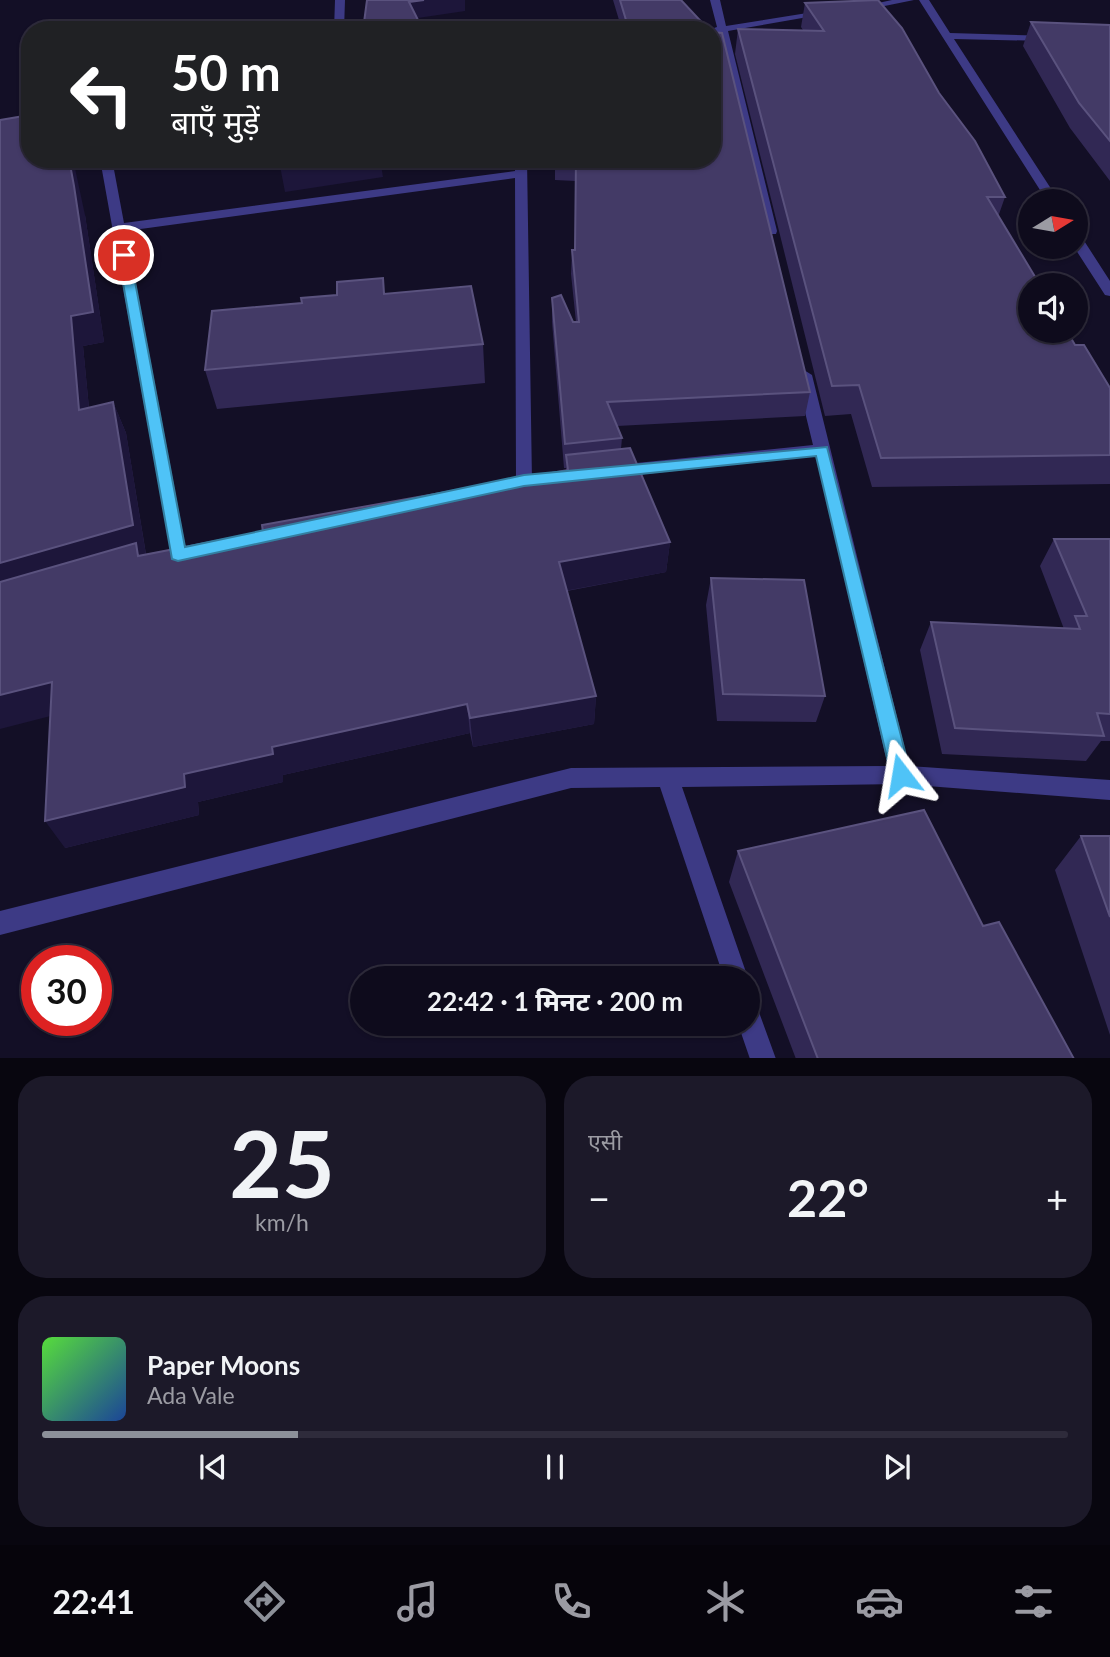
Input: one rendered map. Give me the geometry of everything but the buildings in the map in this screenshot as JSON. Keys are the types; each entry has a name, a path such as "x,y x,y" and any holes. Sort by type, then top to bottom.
{"street":[{"path":"339,21 340,0"},
{"path":"715,0 717,21"},
{"path":"846,10 908,0"},
{"path":"925,0 1045,189"},
{"path":"721,30 832,12"},
{"path":"948,36 1056,39"},
{"path":"721,42 774,246"},
{"path":"108,168 178,555"},
{"path":"119,228 514,168"},
{"path":"521,168 524,481"},
{"path":"1088,258 1110,292"},
{"path":"800,355 901,775"},
{"path":"605,472 822,450"},
{"path":"0,923 571,778 901,775 1110,790"},
{"path":"668,778 732,966"},
{"path":"755,1036 763,1058"}],"route":[{"path":"124,255 178,555 524,481 822,450 901,775"}]}
